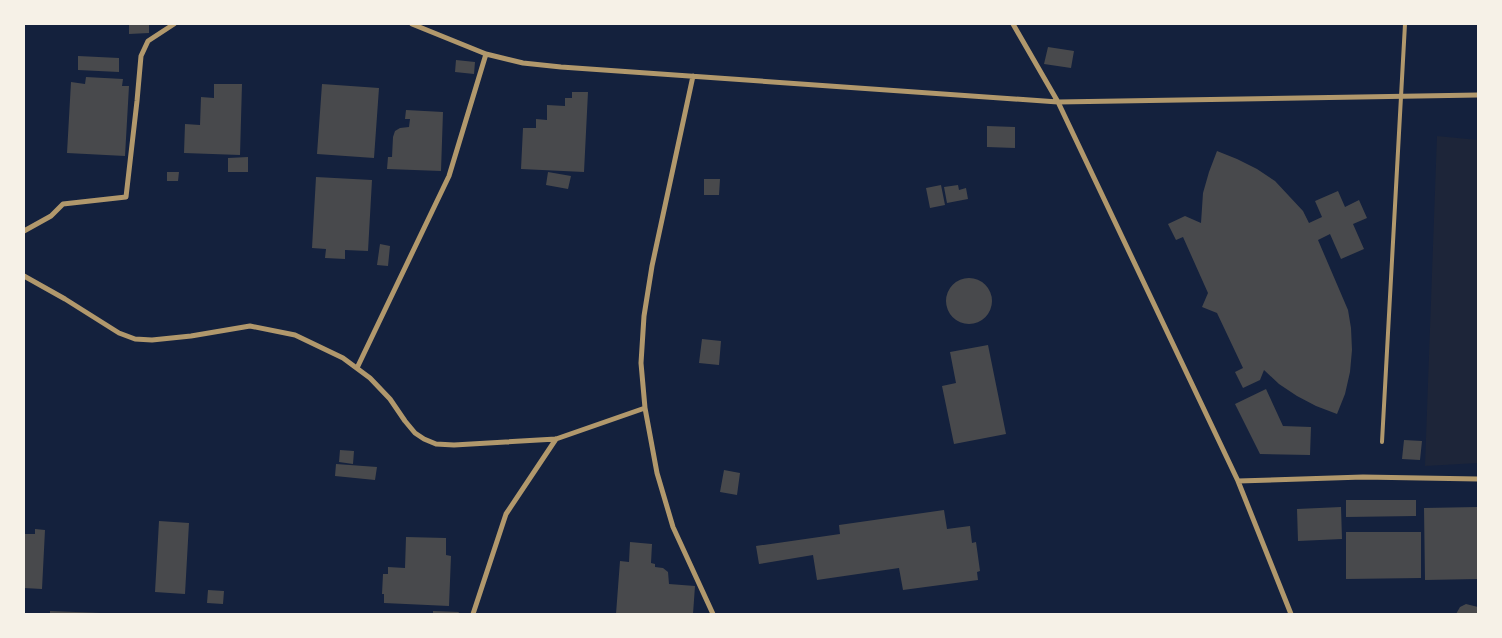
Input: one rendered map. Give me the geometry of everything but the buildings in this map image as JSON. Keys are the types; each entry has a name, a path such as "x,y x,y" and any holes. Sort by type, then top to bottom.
{"street":[{"path":"24,231 51,216 63,204 126,197 138,102 141,56 148,42 174,24"},
{"path":"412,24 486,54 523,63 1058,102 1478,95"},
{"path":"1013,24 1058,102 1238,481 1291,614"},
{"path":"357,368 449,176 486,54"},
{"path":"692,76 652,266 644,316 641,363 645,408 657,473 673,527 713,614"},
{"path":"24,276 65,298 119,333 134,339 152,340 191,336 250,326 295,335 343,358 370,378 390,399 415,433 436,444 454,445 556,439 645,408"},
{"path":"473,614 506,514 556,439"},
{"path":"1238,481 1363,477 1478,479"}],"lane":[{"path":"1382,442 1405,24"}],"shaded area":[{"path":"1437,136 1478,140 1478,463 1425,466"}]}
